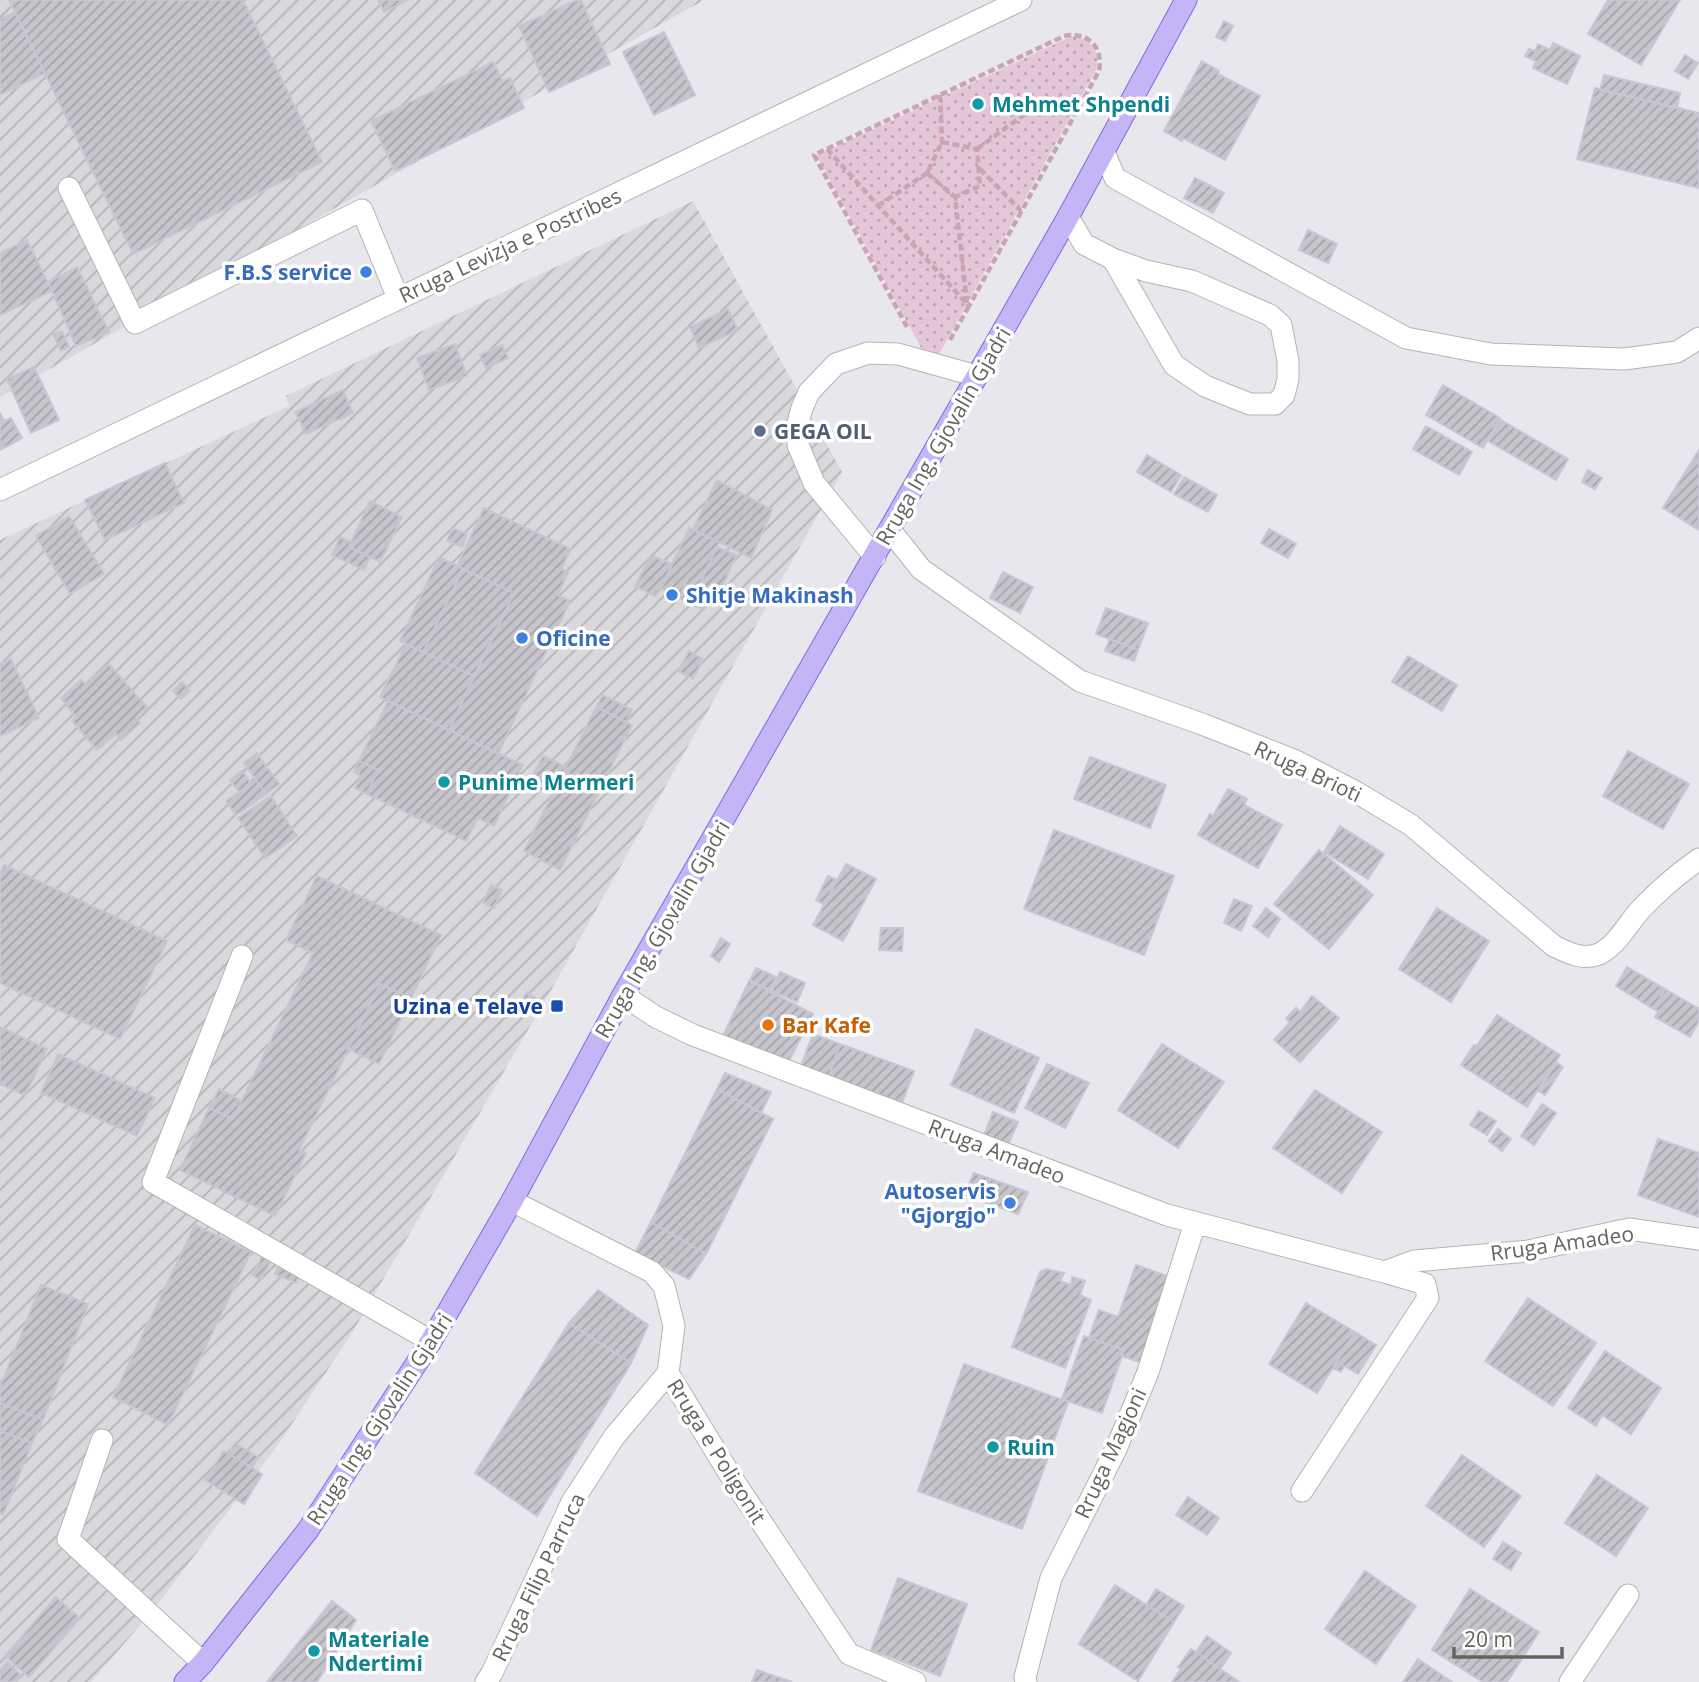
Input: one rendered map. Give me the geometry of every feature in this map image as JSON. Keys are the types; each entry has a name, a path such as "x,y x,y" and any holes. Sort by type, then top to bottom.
{"main road":[{"name":"Rruga Ing. Gjovalin Gjadri","path":"185,1682 308,1530 431,1342 512,1200 623,995 1068,217 1186,0"}],"street":[{"name":"Rruga Levizja e Postribes","path":"0,490 1021,0"},
{"path":"1104,152 1115,178 1406,338 1491,354 1624,359 1677,352 1699,338"},
{"path":"69,188 135,323 362,210 398,298"},
{"path":"1068,217 1084,244 1146,271 1192,281 1270,315 1281,325 1286,341 1288,379 1284,395 1275,404 1250,404 1205,386 1174,365 1113,258"},
{"path":"875,557 814,483 798,445 798,423 810,392 836,364 868,353 898,354 977,376"},
{"name":"Rruga Brioti","path":"890,530 921,569 1080,681 1296,761 1356,792 1411,825 1554,946 1569,953 1585,957 1599,954 1625,930 1641,909 1699,859"},
{"path":"242,956 153,1182 431,1342"},
{"name":"Rruga Amadeo","path":"623,995 656,1017 693,1035 1167,1215 1425,1284 1427,1298 1302,1491"},
{"name":"Rruga e Poligonit","path":"512,1200 652,1272 664,1286 674,1326 668,1373 732,1478 849,1654 915,1682"},
{"name":"Rruga Magjoni","path":"1026,1682 1025,1676 1051,1578 1116,1449 1147,1372 1195,1223"},
{"name":"Rruga Amadeo","path":"1384,1272 1414,1261 1528,1251 1629,1230 1699,1239"},
{"name":"Rruga Filip Parruca","path":"489,1679 572,1502 614,1437 668,1373"},
{"path":"102,1440 68,1539 203,1663"},
{"path":"1570,1682 1628,1595"}],"path":[{"path":"909,331 814,155 940,94 1072,35 1084,36 1094,42 1101,62 1099,71 946,348"},
{"path":"877,206 927,173 942,142 940,94"},
{"path":"942,142 977,149 1029,111 1083,99"},
{"path":"827,149 968,305"},
{"path":"955,197 980,186 977,149"},
{"path":"979,169 1021,211"},
{"path":"927,173 955,197 968,305"}],"shaded area":[{"path":"0,0 704,0 0,397"},
{"path":"1072,36 1084,39 1093,47 1097,57 1096,70 938,356 924,353 817,156"},
{"path":"693,201 842,472 550,992 352,1333 278,1445 155,1608 91,1682 0,1682 0,540 289,406 286,396"}],"building":[{"path":"9,0 243,0 322,162 133,254"},
{"path":"378,0 408,0 384,12"},
{"path":"581,0 610,64 549,92 519,26"},
{"path":"1608,0 1680,0 1641,65 1588,34"},
{"path":"15,12 45,73 0,95 0,19"},
{"path":"1224,21 1233,26 1225,41 1216,37"},
{"path":"664,32 695,95 654,115 623,52"},
{"path":"1553,43 1580,56 1567,84 1533,68 1536,61 1525,56 1529,49 1535,51 1538,44 1550,50"},
{"path":"1685,55 1698,63 1688,79 1675,71"},
{"path":"1202,61 1219,71 1218,74 1260,96 1225,160 1164,131"},
{"path":"493,62 503,81 510,78 524,108 395,171 371,121"},
{"path":"1604,75 1680,93 1677,108 1600,90"},
{"path":"1595,88 1699,113 1699,188 1577,159"},
{"path":"1195,178 1224,193 1213,213 1184,198"},
{"path":"1308,230 1337,244 1328,263 1299,250"},
{"path":"27,240 52,291 0,315 0,253"},
{"path":"77,267 109,332 76,346 48,282"},
{"path":"728,309 738,330 699,348 690,327"},
{"path":"62,331 69,347 61,351 53,334"},
{"path":"455,344 467,376 429,390 417,358"},
{"path":"502,345 508,358 486,368 480,355"},
{"path":"34,367 59,420 31,433 7,379"},
{"path":"1443,385 1500,418 1483,448 1426,415"},
{"path":"343,390 353,413 306,434 295,412"},
{"path":"0,413 4,421 11,418 22,438 0,450"},
{"path":"1501,420 1568,459 1556,480 1488,441"},
{"path":"1426,426 1472,452 1459,475 1413,449"},
{"path":"1699,450 1699,530 1663,508"},
{"path":"1147,455 1181,475 1171,492 1137,472"},
{"path":"165,463 184,503 105,540 85,500"},
{"path":"1588,470 1602,478 1595,489 1582,482"},
{"path":"1184,477 1217,495 1208,512 1174,494"},
{"path":"717,480 772,510 751,558 693,529"},
{"path":"370,501 402,517 380,562 349,547"},
{"name":"Oficine","path":"484,508 571,549 561,569 568,572 558,595 570,601 498,754 449,730 514,593 457,566"},
{"path":"69,516 104,574 70,594 36,536"},
{"path":"452,528 467,534 462,547 447,541"},
{"path":"689,528 719,542 697,590 685,584 679,598 661,589"},
{"path":"1269,529 1296,544 1288,558 1261,543"},
{"path":"340,537 351,542 349,547 370,557 364,570 332,555"},
{"path":"717,547 736,555 717,600 702,609 679,598 685,584 697,590"},
{"path":"651,555 672,564 655,596 635,586"},
{"path":"439,557 463,569 423,652 400,641"},
{"path":"463,569 514,593 474,676 423,652"},
{"path":"1003,572 1033,587 1020,613 990,598"},
{"path":"1106,608 1148,623 1138,650 1096,634"},
{"path":"1110,639 1138,650 1134,661 1105,651"},
{"path":"406,644 474,676 449,730 380,697"},
{"path":"689,651 703,659 693,679 678,671"},
{"path":"1408,656 1457,685 1442,711 1392,682"},
{"path":"11,659 39,718 0,736 0,664"},
{"path":"109,664 147,707 136,717 140,723 121,740 116,734 97,750 72,721 76,717 61,698 81,680 85,684"},
{"path":"182,682 190,691 181,699 173,691"},
{"path":"603,695 632,710 626,722 596,707"},
{"name":"Punime Mermeri","path":"388,701 523,765 494,826 478,818 466,841 367,794 378,770 359,761"},
{"path":"596,707 632,725 560,870 524,851"},
{"path":"1628,751 1689,784 1663,829 1603,796"},
{"path":"257,753 279,784 266,794 244,763"},
{"path":"543,756 566,767 555,790 531,778"},
{"path":"1090,757 1166,785 1150,828 1074,799"},
{"path":"359,761 378,770 367,794 355,788 361,776 354,772"},
{"path":"242,771 251,783 239,792 230,780"},
{"path":"256,780 266,794 236,815 226,801"},
{"path":"1228,789 1247,799 1244,805 1282,825 1258,868 1198,835 1210,814 1213,816"},
{"path":"271,796 297,836 265,858 238,818"},
{"path":"1340,826 1384,854 1368,879 1324,852"},
{"path":"1054,830 1174,876 1144,955 1024,909"},
{"path":"1319,850 1373,895 1329,949 1274,904"},
{"path":"846,864 876,879 843,941 813,925"},
{"path":"4,865 167,941 120,1039 0,983 0,874"},
{"path":"317,876 441,935 411,998 380,984 299,1150 306,1153 275,1216 180,1170 209,1108 233,1119 313,953 286,940"},
{"path":"828,876 837,880 825,905 816,900"},
{"path":"491,885 502,890 494,908 483,903"},
{"path":"1234,899 1252,906 1241,931 1224,923"},
{"path":"1266,908 1280,919 1268,937 1253,926"},
{"path":"1437,908 1489,941 1451,1002 1399,969"},
{"path":"881,928 903,928 902,951 879,950"},
{"path":"721,938 730,944 719,962 711,956"},
{"path":"1627,967 1665,989 1654,1009 1616,986"},
{"path":"756,968 776,977 770,990 750,980"},
{"path":"780,972 805,983 797,1002 772,991"},
{"name":"Bar Kafe","path":"749,981 813,1014 789,1061 723,1036"},
{"path":"380,984 411,998 379,1064 348,1049"},
{"path":"1665,989 1699,1009 1699,1021 1690,1037 1655,1017 1658,1011 1654,1009"},
{"path":"526,993 540,1000 533,1012 520,1005"},
{"path":"1312,996 1339,1018 1300,1062 1274,1040 1290,1022 1286,1019 1296,1008 1300,1012"},
{"path":"1497,1015 1560,1055 1527,1107 1461,1065"},
{"path":"0,1027 47,1049 25,1096 0,1084"},
{"path":"976,1029 1039,1058 1014,1113 951,1085"},
{"path":"813,1034 840,1044 829,1076 801,1066"},
{"path":"840,1044 914,1071 902,1103 829,1076"},
{"path":"1162,1044 1224,1082 1178,1148 1118,1110"},
{"path":"58,1054 155,1098 137,1136 41,1093"},
{"path":"1556,1062 1563,1067 1545,1095 1539,1091"},
{"path":"1047,1064 1089,1083 1065,1128 1025,1108"},
{"path":"725,1073 771,1092 761,1113 717,1089"},
{"path":"219,1089 242,1101 233,1119 209,1108"},
{"path":"717,1089 773,1119 706,1254 651,1222"},
{"path":"1315,1090 1382,1132 1342,1193 1273,1148"},
{"path":"1542,1104 1556,1113 1534,1145 1521,1136"},
{"path":"1479,1111 1496,1121 1487,1135 1470,1125"},
{"path":"993,1112 1018,1122 1007,1147 983,1138"},
{"path":"1498,1129 1511,1139 1502,1151 1489,1141"},
{"path":"1658,1139 1699,1153 1699,1217 1638,1195"},
{"path":"974,1173 1028,1192 1018,1214 964,1195"},
{"path":"651,1222 706,1254 689,1279 635,1253"},
{"path":"195,1225 251,1252 168,1425 113,1397"},
{"path":"263,1255 272,1260 260,1280 252,1275"},
{"path":"280,1262 301,1270 296,1283 275,1274"},
{"path":"1136,1265 1170,1277 1140,1362 1122,1356 1124,1350 1089,1338 1099,1310 1118,1317"},
{"path":"1046,1269 1064,1273 1060,1281 1071,1285 1072,1277 1085,1281 1080,1295 1091,1300 1065,1368 1012,1347 1040,1272"},
{"path":"41,1285 88,1304 43,1420 0,1403 0,1387"},
{"path":"598,1290 648,1325 631,1363 569,1323"},
{"path":"1528,1298 1596,1343 1553,1406 1485,1361"},
{"path":"1306,1303 1355,1332 1317,1393 1269,1364"},
{"path":"569,1323 631,1363 537,1516 475,1473"},
{"path":"1355,1332 1376,1345 1358,1374 1344,1366 1341,1372 1333,1368"},
{"path":"1084,1336 1124,1350 1102,1413 1062,1399"},
{"path":"1605,1351 1661,1388 1631,1434 1602,1415 1596,1426 1568,1408"},
{"name":"Ruin","path":"964,1364 1068,1402 1022,1529 918,1491"},
{"path":"0,1403 43,1420 32,1443 0,1431"},
{"path":"0,1431 32,1443 3,1515 0,1514"},
{"path":"235,1443 258,1457 252,1468 229,1454"},
{"path":"224,1451 262,1474 244,1504 205,1480"},
{"path":"1462,1455 1521,1496 1484,1547 1426,1506"},
{"path":"1597,1475 1648,1508 1616,1556 1565,1523"},
{"path":"1188,1497 1219,1518 1207,1535 1176,1515"},
{"path":"1503,1542 1521,1553 1511,1570 1493,1559"},
{"path":"1365,1571 1416,1606 1376,1664 1325,1629"},
{"path":"898,1578 967,1604 940,1676 871,1650"},
{"path":"1115,1585 1174,1622 1138,1681 1079,1644"},
{"path":"1156,1589 1184,1606 1174,1622 1146,1605"},
{"path":"1470,1589 1539,1632 1507,1682 1483,1682 1432,1650"},
{"path":"56,1597 80,1618 29,1677 5,1656"},
{"name":"Materiale Ndertimi","path":"332,1601 356,1620 317,1682 267,1682"},
{"path":"1207,1636 1231,1653 1220,1669 1196,1652"},
{"path":"1191,1649 1239,1682 1172,1682 1181,1669 1178,1667"},
{"path":"1418,1659 1452,1682 1403,1682"},
{"path":"7,1662 22,1676 16,1682 0,1682 0,1670"},
{"path":"757,1670 792,1682 752,1682"}],"place":[{"name":"Mehmet Shpendi","path":"978,104"},
{"name":"F.B.S service","path":"366,272"},
{"name":"GEGA OIL","path":"760,431"},
{"name":"Shitje Makinash","path":"672,595"},
{"name":"Oficine","path":"522,638"},
{"name":"Punime Mermeri","path":"444,782"},
{"name":"Uzina e Telave","path":"557,1006"},
{"name":"Bar Kafe","path":"768,1025"},
{"name":"Autoservis \"Gjorgjo\"","path":"1010,1203"},
{"name":"Ruin","path":"993,1447"},
{"name":"Materiale Ndertimi","path":"314,1651"}]}
